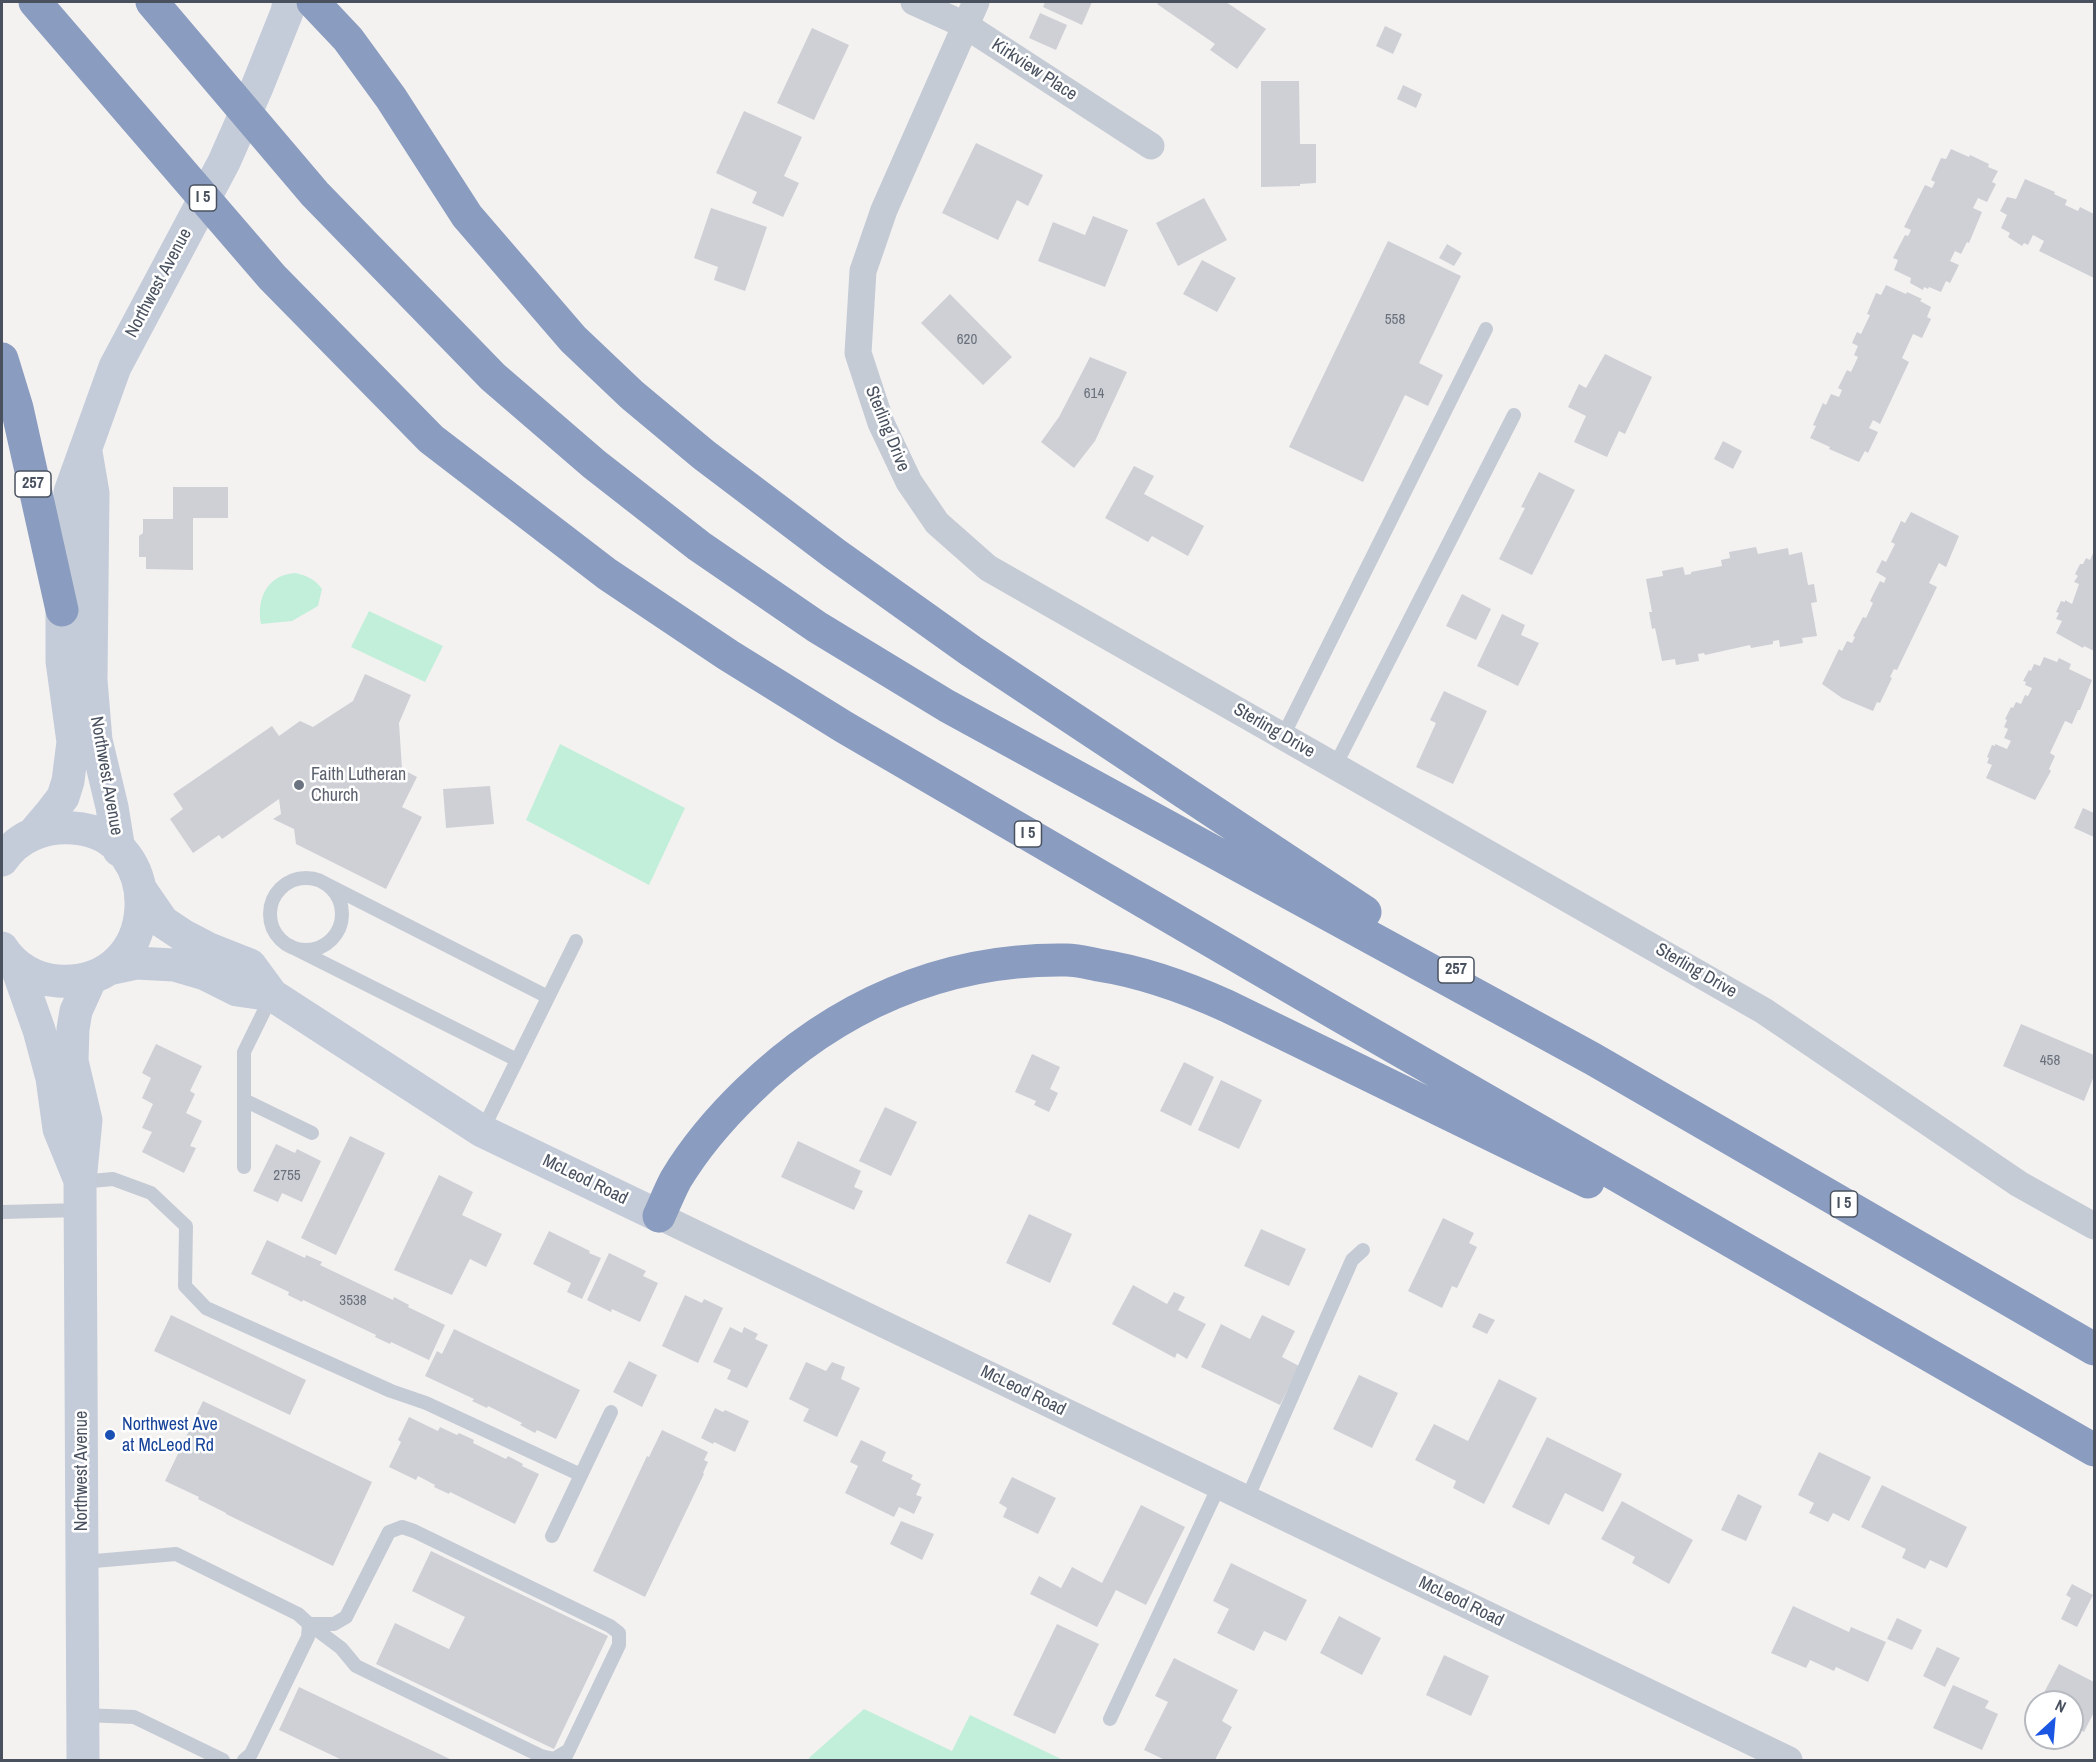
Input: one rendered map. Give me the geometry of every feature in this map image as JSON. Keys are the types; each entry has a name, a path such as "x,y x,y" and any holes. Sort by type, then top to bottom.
{"highway":[{"name":"I 5","path":"35,2 272,277 431,439 607,574 728,655 844,727 2094,1450"},
{"name":"I 5","path":"152,2 315,194 501,384 594,464 699,546 817,627 946,706 1593,1059 2094,1349"},
{"name":"257","path":"313,2 348,39 391,98 467,216 573,339 632,395 713,462 835,554 962,644 1318,881 1593,1059"},
{"name":"257","path":"2,359 17,408 62,610"},
{"path":"659,1216 675,1181 719,1119 771,1069 808,1039 847,1015 895,991 940,976 1003,962 1069,960 1131,970 1179,985 1227,1006 1845,1308"}],"main road":[{"name":"Northwest Avenue","path":"257,87 267,2"},
{"name":"Northwest Avenue","path":"12,848 50,814 63,797 68,781 73,742 62,660 62,610 70,492 115,367 225,162 287,12 289,2"},
{"name":"Northwest Avenue","path":"86,451 93,493 91,668 96,740 112,807 119,850"},
{"path":"12,848 47,829 77,828 102,837 119,850"},
{"name":"McLeod Road","path":"119,850 132,867 141,890 163,922 207,948 250,964 272,995 482,1131 659,1216"},
{"name":"Northwest Avenue","path":"83,1761 81,1196 86,1120 72,1061 73,1029 76,1011 99,973 124,954 134,939 141,916 141,890"},
{"name":"Northwest Avenue","path":"9,957 39,1030 50,1069 59,1129 81,1196"},
{"name":"McLeod Road","path":"9,957 35,976 52,981 68,982 136,963 174,965 205,974 237,990 272,995"}],"street":[{"name":"Kirkview Place","path":"914,2 970,13 1151,146"},
{"name":"Sterling Drive","path":"970,13 884,210 863,271 858,353 881,423 909,482 937,523 988,568 1764,1011 2019,1184 2094,1226"},
{"name":"McLeod Road","path":"659,1216 1789,1761"}],"lane":[{"path":"1283,736 1486,328"},
{"path":"1335,766 1514,415"},
{"path":"517,1060 288,945 278,938 272,927 269,915 271,903 277,892 286,884 297,879 324,883 548,997"},
{"path":"288,945 299,950 321,947 338,931 341,909 338,898 324,883"},
{"path":"482,1131 576,941"},
{"path":"244,1167 243,1052 272,995"},
{"path":"244,1100 312,1133"},
{"path":"2,1212 81,1196 113,1179 151,1193 186,1226 185,1286 206,1308 391,1391 426,1403 581,1475"},
{"path":"1247,1499 1352,1260 1363,1250"},
{"path":"552,1536 611,1412"},
{"path":"1110,1719 1220,1486"},
{"path":"82,1562 176,1554 298,1614 309,1624 341,1648 356,1666 541,1756 554,1759 567,1755 619,1645 619,1633 610,1626 402,1527 389,1532 346,1617 334,1624 309,1624"},
{"path":"264,1761 248,1757 308,1637 309,1624"},
{"path":"83,1715 134,1716 223,1761"}],"green space":[{"path":"296,573 311,578 322,589 318,606 292,621 261,624 260,605 266,589 278,578"},
{"path":"369,611 443,646 425,682 351,647"},
{"path":"560,744 685,808 649,885 526,820"},
{"path":"864,1709 952,1751 970,1715 1063,1760 808,1760"}],"building":[{"path":"1045,2 1092,2 1082,25 1043,7"},
{"path":"1159,2 1226,2 1266,29 1237,69 1210,50 1215,44 1157,4"},
{"path":"1040,13 1067,25 1056,50 1029,38"},
{"path":"1385,26 1402,34 1393,54 1376,46"},
{"path":"812,28 849,45 814,120 777,103"},
{"path":"1261,81 1299,81 1300,144 1316,144 1316,183 1300,184 1300,186 1261,187"},
{"path":"1403,85 1422,94 1416,108 1397,99"},
{"path":"744,111 802,137 784,176 799,183 783,217 752,203 757,192 716,173"},
{"path":"976,143 1043,175 1028,206 1017,200 998,240 942,213"},
{"path":"1951,149 1969,157 1970,155 1998,171 1992,182 1996,184 1987,202 1978,198 1973,208 1982,212 1969,243 1967,242 1961,254 1955,251 1950,261 1959,265 1950,283 1946,281 1941,292 1929,287 1928,289 1924,287 1923,290 1910,283 1911,278 1894,270 1898,260 1893,258 1905,235 1908,236 1911,230 1904,227 1925,185 1932,188 1935,182 1931,180 1941,158 1946,159"},
{"path":"2025,179 2055,192 2054,194 2067,200 2065,205 2078,211 2080,207 2094,214 2094,278 2039,251 2044,241 2033,235 2028,245 2024,243 2022,246 2008,237 2010,233 2001,228 2007,215 2000,211 2007,197 2016,199"},
{"path":"1204,198 1227,240 1178,266 1156,223"},
{"path":"711,208 767,227 745,291 714,280 718,267 694,258"},
{"path":"1093,216 1128,230 1105,287 1038,261 1053,222 1085,235"},
{"path":"1388,241 1461,276 1419,363 1443,375 1428,406 1405,395 1363,482 1289,447"},
{"path":"1447,244 1462,253 1454,266 1439,258"},
{"path":"1202,260 1236,278 1217,312 1183,294"},
{"path":"1886,285 1922,299 1920,301 1931,307 1927,317 1931,319 1922,338 1913,334 1902,358 1909,362 1880,424 1873,420 1869,428 1878,432 1868,453 1865,451 1859,462 1810,438 1823,403 1826,405 1831,394 1839,397 1842,390 1838,388 1847,370 1851,372 1858,357 1854,355 1858,346 1852,343 1857,332 1861,334 1870,315 1867,314 1876,293 1881,295"},
{"path":"950,294 1012,357 983,385 921,323"},
{"path":"1605,354 1652,377 1625,434 1619,431 1607,457 1574,442 1586,416 1568,407 1579,384 1586,388"},
{"path":"1090,357 1127,372 1095,441 1074,468 1041,442 1059,417"},
{"path":"1723,441 1742,451 1733,469 1714,459"},
{"path":"1134,466 1154,476 1144,494 1204,526 1188,556 1152,536 1148,542 1105,518"},
{"path":"1539,472 1575,490 1532,575 1499,559 1525,508 1521,507"},
{"path":"173,487 228,487 228,518 193,518 193,570 146,569 146,557 139,557 139,536 143,533 143,519 173,519"},
{"path":"1911,512 1959,536 1946,567 1939,563 1929,583 1937,587 1897,670 1894,669 1890,677 1892,678 1880,703 1877,702 1873,711 1842,698 1822,684 1839,649 1842,651 1847,641 1852,643 1855,637 1853,636 1863,617 1866,618 1873,603 1870,601 1880,581 1884,583 1886,578 1876,572 1882,560 1886,562 1895,544 1891,542 1901,521 1905,523"},
{"path":"1756,547 1758,554 1788,548 1789,555 1802,552 1808,585 1814,584 1817,602 1811,603 1817,636 1802,638 1803,643 1780,647 1779,640 1773,641 1773,644 1751,648 1750,645 1705,655 1704,653 1698,654 1699,661 1676,665 1675,659 1662,661 1655,628 1652,629 1649,612 1652,612 1646,579 1663,576 1662,571 1683,567 1685,575 1722,566 1721,560 1730,558 1729,552"},
{"path":"2094,551 2094,651 2084,646 2083,648 2056,633 2062,621 2056,619 2059,613 2056,612 2061,601 2065,602 2065,600 2072,604 2079,584 2074,582 2078,576 2075,574 2086,558 2090,560"},
{"path":"1462,594 1491,609 1476,640 1446,626"},
{"path":"1502,614 1525,625 1521,635 1539,643 1518,686 1477,666"},
{"path":"2044,657 2057,662 2059,658 2071,664 2069,669 2092,680 2072,724 2065,721 2050,753 2055,756 2049,769 2051,771 2035,800 1986,778 1992,765 1987,763 1989,758 1987,757 1992,745 2007,749 2011,741 2004,738 2008,729 2004,727 2007,720 2005,719 2016,702 2021,704 2025,695 2028,696 2032,688 2025,685 2026,682 2023,681 2034,664 2040,666"},
{"name":"Faith Lutheran Church","path":"365,674 411,695 399,723 402,769 417,777 402,807 422,817 386,889 296,844 294,829 273,819 281,814 279,799 222,839 219,835 193,853 170,819 183,809 173,794 272,726 279,736 300,721 313,727 353,701"},
{"path":"1444,691 1487,711 1453,784 1416,767 1436,723 1430,720"},
{"path":"490,786 494,824 446,828 443,789"},
{"path":"2083,808 2094,813 2094,837 2074,828"},
{"path":"2021,1024 2094,1055 2094,1076 2084,1101 2003,1066"},
{"path":"156,1044 202,1066 190,1091 195,1094 186,1113 202,1121 190,1146 196,1148 184,1173 142,1152 152,1132 142,1128 153,1104 142,1098 151,1078 142,1073"},
{"path":"1032,1054 1060,1067 1050,1089 1058,1093 1049,1112 1034,1105 1036,1101 1015,1092"},
{"path":"1184,1062 1214,1077 1191,1126 1160,1111"},
{"path":"1221,1080 1262,1100 1239,1149 1198,1130"},
{"path":"885,1107 917,1122 891,1176 859,1161"},
{"path":"350,1136 385,1153 336,1255 301,1238"},
{"path":"798,1141 861,1171 854,1187 863,1191 854,1210 781,1177"},
{"path":"276,1144 295,1153 297,1149 321,1161 302,1202 282,1193 278,1202 253,1191"},
{"path":"439,1175 473,1192 462,1215 502,1234 486,1267 470,1259 452,1295 394,1270"},
{"path":"1029,1214 1072,1234 1050,1283 1006,1263"},
{"path":"1443,1218 1474,1233 1469,1243 1477,1247 1457,1288 1452,1286 1442,1308 1408,1291"},
{"path":"1261,1229 1306,1249 1289,1286 1244,1266"},
{"path":"549,1231 601,1258 582,1299 567,1292 571,1283 533,1264"},
{"path":"267,1240 305,1258 306,1255 322,1262 320,1265 393,1300 394,1297 409,1305 408,1307 445,1325 429,1360 375,1337 376,1335 303,1300 302,1302 288,1295 289,1292 251,1274"},
{"path":"609,1253 646,1271 643,1276 658,1283 640,1322 612,1309 611,1312 587,1300"},
{"path":"1133,1285 1167,1304 1174,1292 1185,1297 1178,1310 1206,1324 1187,1359 1177,1353 1175,1358 1112,1324"},
{"path":"685,1295 702,1303 704,1299 723,1308 698,1363 662,1346"},
{"path":"1479,1313 1495,1320 1487,1334 1472,1327"},
{"path":"171,1315 306,1380 290,1415 154,1351"},
{"path":"1262,1315 1295,1331 1282,1357 1299,1366 1280,1405 1201,1367 1221,1324 1250,1339"},
{"path":"730,1327 742,1333 744,1327 758,1334 755,1339 768,1345 747,1388 727,1379 731,1370 713,1362"},
{"path":"454,1329 580,1390 556,1439 537,1430 535,1433 520,1425 522,1423 488,1406 487,1408 472,1401 474,1399 425,1376 437,1351 442,1354"},
{"path":"629,1361 657,1375 642,1407 613,1392"},
{"path":"806,1362 826,1371 832,1362 845,1367 841,1379 860,1388 837,1437 803,1421 809,1409 789,1399"},
{"path":"1359,1375 1398,1393 1372,1448 1333,1429"},
{"path":"1499,1379 1537,1398 1484,1504 1453,1488 1456,1481 1415,1460 1434,1424 1468,1441"},
{"path":"203,1401 372,1482 333,1566 226,1514 198,1499 199,1497 165,1481"},
{"path":"715,1408 749,1421 735,1452 701,1438"},
{"path":"409,1417 438,1431 440,1427 457,1435 459,1433 474,1440 473,1443 506,1459 508,1456 539,1474 515,1524 450,1492 449,1494 434,1487 435,1485 418,1476 416,1480 389,1467 401,1442 398,1440"},
{"path":"662,1430 708,1452 704,1460 708,1462 645,1597 593,1571 647,1456 649,1457"},
{"path":"1547,1437 1622,1474 1603,1512 1565,1493 1549,1525 1512,1507"},
{"path":"861,1440 886,1452 882,1461 913,1475 911,1479 921,1484 916,1495 922,1497 914,1514 899,1507 894,1517 845,1493 858,1466 850,1462"},
{"path":"1819,1452 1871,1477 1849,1521 1833,1513 1828,1522 1809,1513 1814,1503 1798,1495"},
{"path":"1012,1477 1056,1498 1038,1534 1003,1517 1007,1508 999,1503"},
{"path":"1882,1485 1967,1527 1947,1568 1930,1560 1925,1569 1902,1558 1906,1549 1861,1527"},
{"path":"1738,1494 1762,1506 1746,1541 1721,1530"},
{"path":"1622,1501 1693,1540 1669,1584 1632,1563 1635,1557 1601,1539"},
{"path":"1141,1505 1185,1527 1146,1605 1116,1590 1097,1627 1030,1594 1039,1576 1061,1588 1072,1567 1102,1583"},
{"path":"901,1521 934,1534 922,1560 890,1544"},
{"path":"431,1551 608,1636 554,1749 376,1664 395,1623 449,1649 465,1617 412,1591"},
{"path":"1231,1563 1307,1600 1286,1641 1264,1631 1254,1651 1217,1633 1229,1609 1213,1601"},
{"path":"2072,1584 2093,1595 2077,1627 2061,1619 2071,1598 2066,1595"},
{"path":"1793,1606 1849,1632 1851,1627 1886,1642 1868,1682 1836,1667 1834,1671 1810,1660 1806,1668 1771,1653"},
{"path":"1339,1616 1381,1638 1362,1675 1320,1653"},
{"path":"1897,1618 1922,1630 1912,1650 1887,1639"},
{"path":"1057,1624 1099,1644 1055,1734 1013,1715"},
{"path":"1937,1647 1960,1658 1945,1687 1923,1676"},
{"path":"1444,1655 1489,1676 1471,1716 1426,1695"},
{"path":"1174,1658 1238,1690 1222,1721 1232,1727 1215,1760 1165,1760 1144,1750 1168,1702 1155,1696"},
{"path":"2059,1664 2094,1682 2094,1712 2084,1732 2084,1690 2045,1690"},
{"path":"1953,1685 1989,1701 1985,1708 1998,1714 1982,1750 1933,1728"},
{"path":"299,1687 452,1760 342,1760 279,1730"}],"place":[{"name":"Faith Lutheran Church","path":"299,785"},
{"name":"Northwest Ave at McLeod Rd","path":"110,1435"}]}
